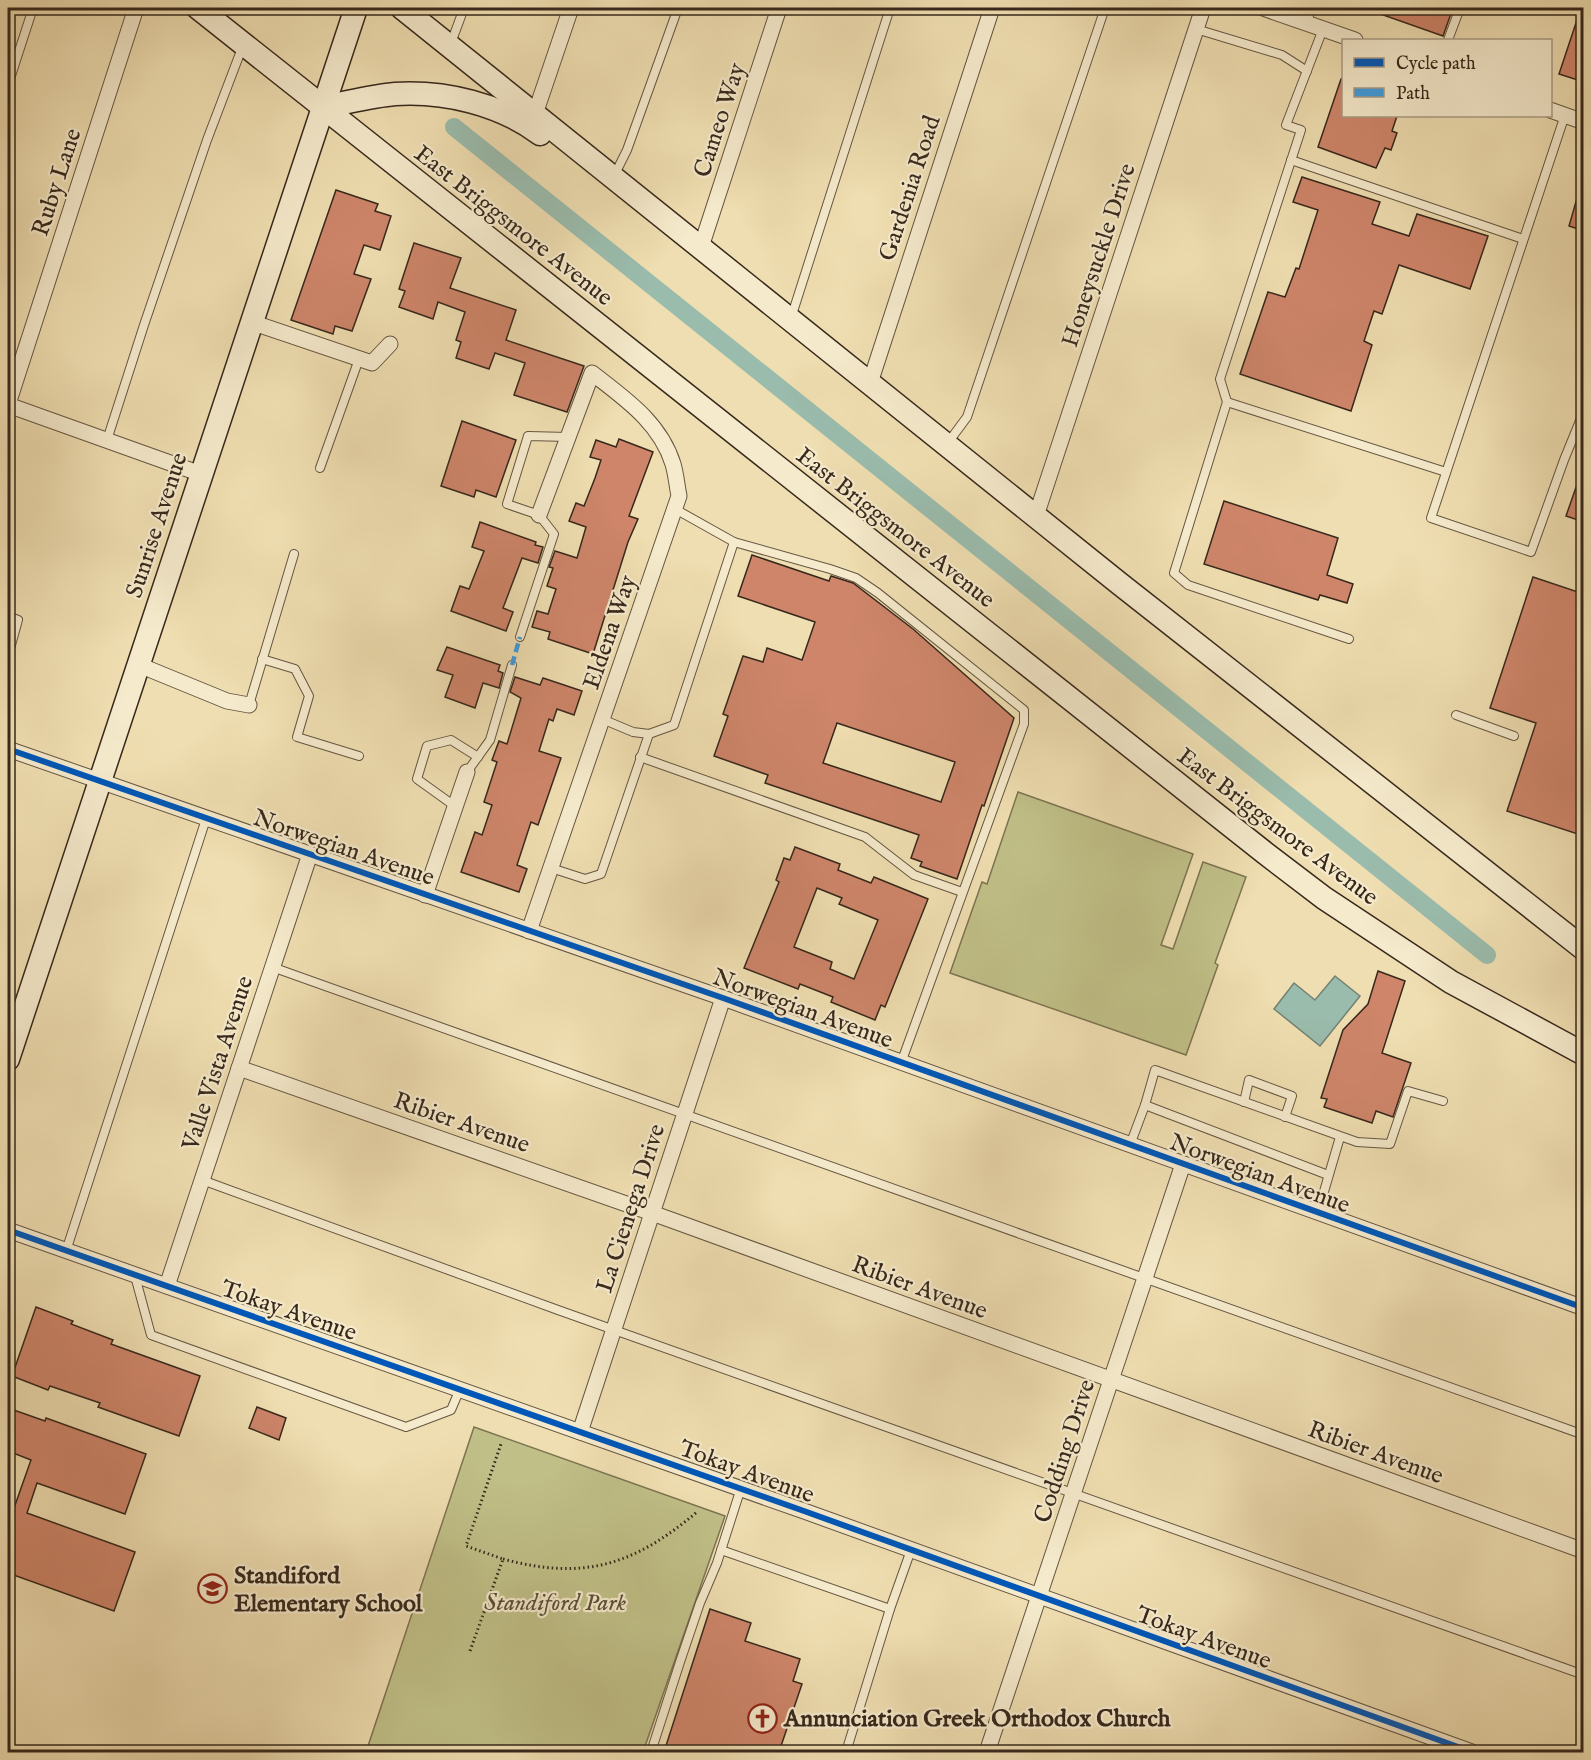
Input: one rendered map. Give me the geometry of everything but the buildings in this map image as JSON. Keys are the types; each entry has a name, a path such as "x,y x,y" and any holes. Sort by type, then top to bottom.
{"main road":[{"name":"East Briggsmore Avenue","path":"198,8 1299,879 1359,922 1451,982 1580,1046"},
{"name":"Sunrise Avenue","path":"8,1059 356,8"},
{"path":"402,8 1036,516 1584,949"},
{"path":"322,107 393,94 434,94 481,105 523,121 576,162 614,177"}],"street":[{"name":"Ruby Lane","path":"8,405 136,8"},
{"path":"535,114 571,8"},
{"name":"Cameo Way","path":"700,247 779,8"},
{"name":"Gardenia Road","path":"870,383 992,8"},
{"name":"Honeysuckle Drive","path":"1036,516 1203,8"},
{"path":"1263,8 1352,39"},
{"path":"1558,113 1583,121"},
{"path":"251,322 372,363 390,344"},
{"name":"Eldena Way","path":"529,931 679,496 673,465 661,438 645,416 592,373 568,437"},
{"path":"8,405 201,474"},
{"path":"538,515 568,437"},
{"path":"139,665 227,700 249,705"},
{"name":"Norwegian Avenue","path":"8,749 723,999 1584,1308"},
{"path":"425,895 467,772"},
{"name":"Valle Vista Avenue","path":"167,1286 310,855"},
{"name":"La Cienega Drive","path":"580,1431 723,999"},
{"name":"Ribier Avenue","path":"239,1068 652,1213 1584,1551"},
{"name":"Codding Drive","path":"987,1752 1183,1164"},
{"name":"Tokay Avenue","path":"8,1230 741,1488 1472,1752"}],"lane":[{"path":"8,86 33,8"},
{"path":"450,46 464,8"},
{"path":"614,177 627,150 678,8"},
{"path":"790,319 890,8"},
{"path":"947,445 967,417 1105,8"},
{"path":"1307,23 1311,8"},
{"path":"1448,39 1460,8"},
{"path":"1196,29 1282,55 1307,72"},
{"path":"1323,29 1286,125 1302,130 1220,379 1227,402 1174,573 1188,585 1348,639"},
{"path":"107,440 207,140 244,44"},
{"path":"1558,113 1524,239 1431,518 1531,552 1584,411"},
{"path":"1292,160 1524,239"},
{"path":"320,468 359,359"},
{"path":"1227,402 1446,472"},
{"path":"519,637 554,534 538,515 507,504 528,436 568,437"},
{"path":"675,509 734,542 856,578 1024,710 1023,724 902,1063"},
{"path":"602,719 633,732 649,734 674,725 734,542"},
{"path":"249,705 294,554"},
{"path":"8,616 18,620 8,656"},
{"path":"262,659 295,669 309,696 297,737 359,756"},
{"path":"467,772 490,740 512,665"},
{"path":"1456,715 1514,736"},
{"path":"551,868 585,879 601,874 649,734"},
{"path":"456,807 417,779 419,764 427,746 451,740 478,757"},
{"path":"640,758 865,837 914,875 962,892"},
{"path":"66,1251 207,819"},
{"path":"273,967 1584,1435"},
{"path":"1130,1145 1155,1070 1357,1142 1390,1144 1408,1091 1443,1101"},
{"path":"1244,1102 1249,1080 1292,1096 1285,1117"},
{"path":"1145,1105 1328,1175"},
{"path":"1318,1212 1340,1137"},
{"path":"202,1180 614,1330 1584,1675"},
{"path":"134,1274 151,1335 406,1427 451,1410 460,1389"},
{"path":"651,1752 696,1612 721,1550 741,1488"},
{"path":"721,1550 891,1609"},
{"path":"846,1752 911,1550"}],"path":[{"path":"501,1444 466,1546 503,1559 523,1565 555,1568 606,1565 644,1550 675,1530 697,1512"},
{"path":"470,1651 503,1559"}],"green space":[{"path":"1018,792 1193,854 1161,945 1173,949 1203,862 1246,877 1215,963 1218,965 1186,1055 950,973 982,882 987,884"},
{"name":"Standiford Park","path":"474,1427 725,1516 643,1752 366,1752"}],"shaded area":[{"path":"1335,976 1360,996 1320,1046 1274,1009 1294,983 1315,1000"}],"waterway":[{"path":"454,127 1487,955"}],"marked path":[{"path":"512,665 520,637"}],"cycle path":[{"path":"8,749 723,998 1584,1308"},
{"path":"8,1230 804,1511 1472,1752"}],"place":[{"name":"Standiford Elementary School","path":"213,1589"},
{"name":"Annunciation Greek Orthodox Church","path":"763,1718"}]}
